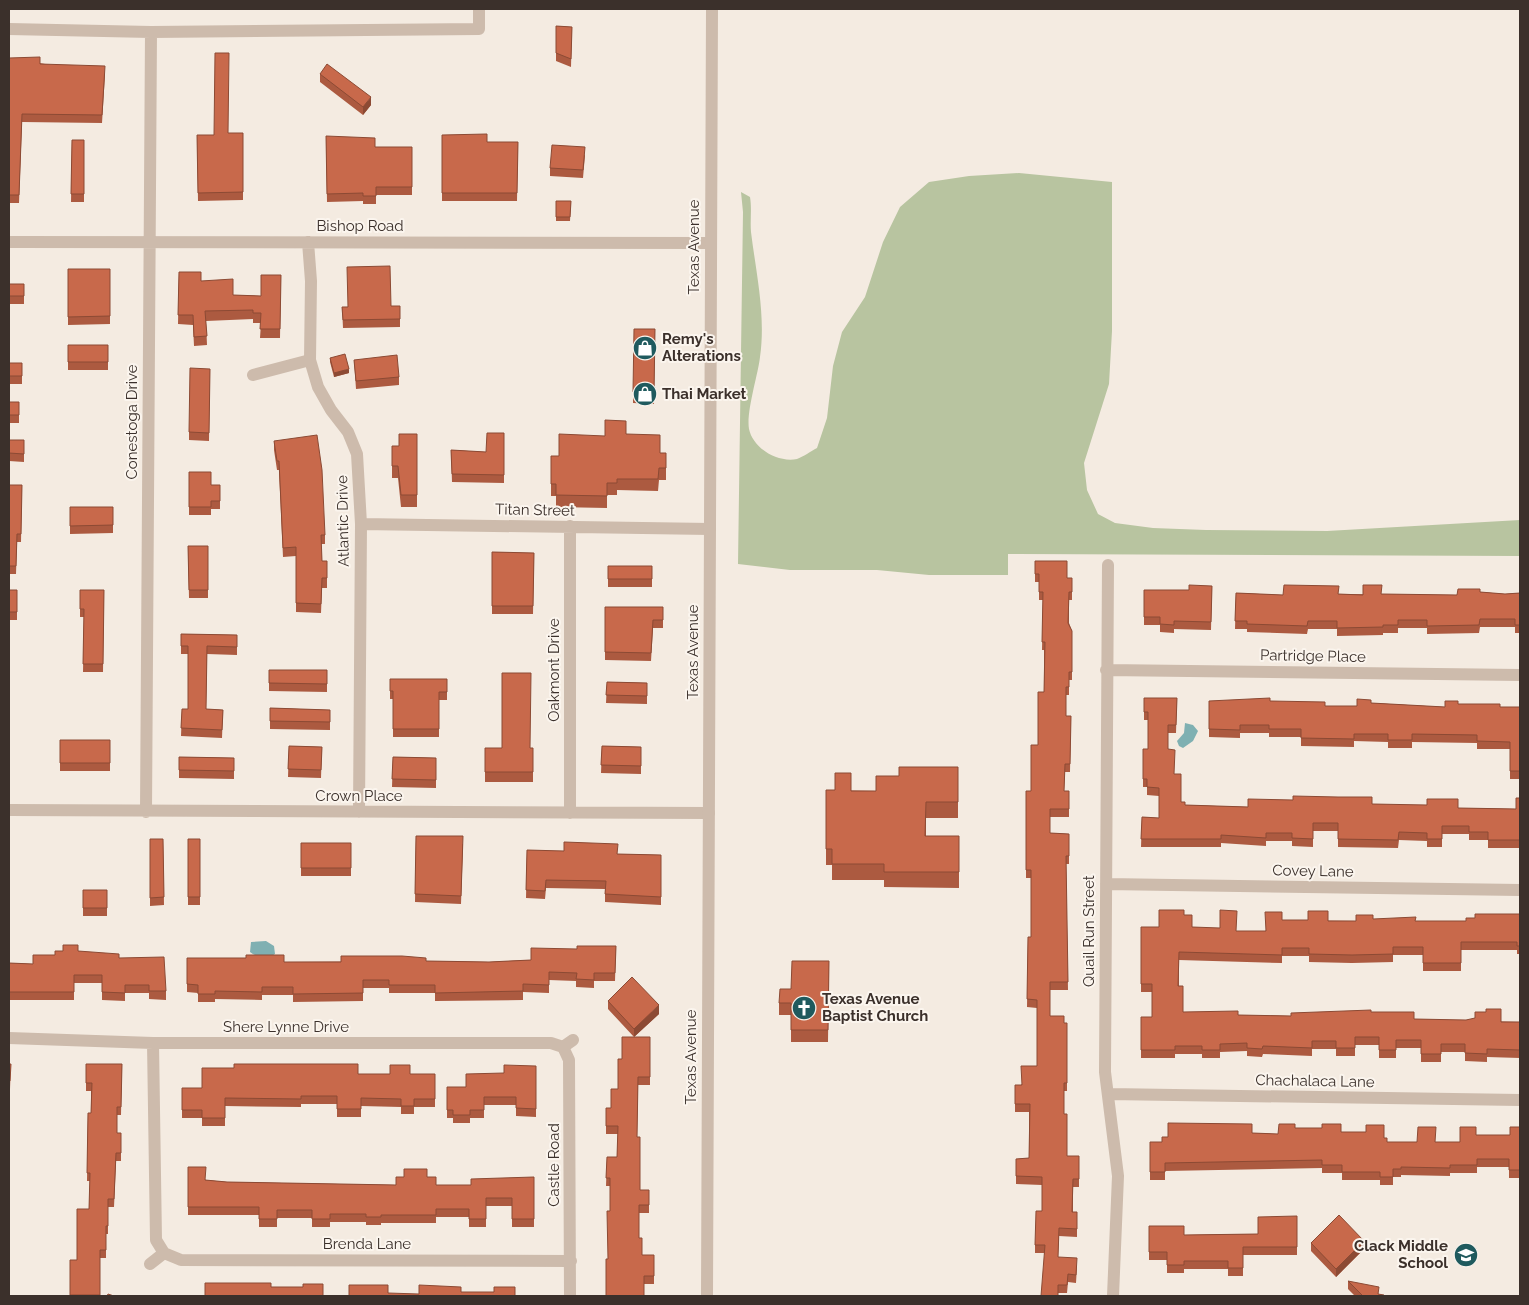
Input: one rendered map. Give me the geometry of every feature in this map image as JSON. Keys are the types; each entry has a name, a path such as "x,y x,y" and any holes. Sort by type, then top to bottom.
{"street":[{"path":"9,29 151,32 479,29 479,9"},
{"name":"Texas Avenue","path":"706,1296 712,9"},
{"name":"Conestoga Drive","path":"146,812 151,32"},
{"name":"Bishop Road","path":"9,242 710,243"},
{"name":"Atlantic Drive","path":"308,242 311,281 310,360 318,386 331,410 348,432 358,454 361,524 358,812"},
{"path":"252,375 310,360"},
{"name":"Titan Street","path":"361,524 710,529"},
{"name":"Oakmont Drive","path":"570,526 570,813"},
{"name":"Quail Run Street","path":"1108,565 1105,1072 1118,1176 1112,1296"},
{"name":"Partridge Place","path":"1106,670 1520,675"},
{"name":"Crown Place","path":"9,810 708,813"},
{"name":"Covey Lane","path":"1106,884 1520,890"},
{"name":"Shere Lynne Drive","path":"9,1038 153,1043 568,1044"},
{"path":"150,1264 164,1252 156,1240 153,1043"},
{"name":"Castle Road","path":"568,1044 570,1060 570,1296"},
{"name":"Chachalaca Lane","path":"1109,1094 1520,1100"},
{"name":"Brenda Lane","path":"164,1252 181,1260 571,1261"}],"green space":[{"path":"1019,173 1112,182 1112,331 1109,384 1084,463 1087,490 1098,514 1115,523 1153,528 1206,530 1327,531 1520,520 1520,556 1008,554 1008,575 929,575 877,570 790,570 738,564 743,212 741,192 750,197 751,232 760,294 762,326 760,357 751,403 749,429 755,442 767,453 789,460 797,459 817,448 827,418 833,366 842,332 865,297 883,242 900,207 929,182 969,176"}],"water":[{"path":"1185,723 1193,725 1198,731 1193,741 1183,748 1179,746 1177,741 1184,733"},
{"path":"266,941 274,946 275,954 269,957 262,957 250,952 251,942"}],"building":[{"path":"556,26 572,27 571,59 556,53"},
{"path":"215,53 229,53 228,133 243,133 243,192 198,193 197,135 214,135"},
{"path":"40,57 40,64 105,66 102,115 22,114 19,195 9,195 9,58"},
{"path":"327,64 371,97 363,107 320,74"},
{"path":"487,134 487,142 518,142 517,193 442,193 442,135"},
{"path":"326,136 375,138 375,147 412,147 412,187 376,187 376,196 363,196 363,193 327,194"},
{"path":"72,140 84,140 84,194 71,194"},
{"path":"552,145 585,147 583,170 550,168"},
{"path":"556,201 571,201 570,217 556,217"},
{"path":"390,266 391,306 400,306 400,319 343,320 342,307 348,307 347,267"},
{"path":"68,269 110,269 110,316 68,317"},
{"path":"179,272 201,272 201,281 233,279 233,295 261,296 261,275 281,275 280,329 260,329 261,313 253,313 253,310 205,311 207,336 194,337 193,315 178,315"},
{"path":"9,284 24,284 24,296 9,296"},
{"path":"634,329 655,329 654,392 633,392"},
{"path":"68,345 108,345 108,362 68,362"},
{"path":"345,354 349,369 334,373 330,358"},
{"path":"397,355 399,377 356,381 354,360"},
{"path":"9,363 22,363 22,376 9,376"},
{"path":"190,368 210,369 209,433 189,432"},
{"path":"9,402 19,402 19,415 9,415"},
{"path":"605,420 626,421 626,434 660,435 660,453 666,453 666,468 659,468 658,479 617,479 617,483 607,483 607,496 556,495 556,484 551,484 551,456 559,456 559,434 605,436"},
{"path":"487,433 504,433 504,475 452,474 451,450 486,452"},
{"path":"399,434 417,434 417,495 401,495 398,466 392,466 392,446 399,446"},
{"path":"317,435 322,470 325,535 321,535 322,561 327,561 327,578 322,578 321,604 296,603 296,547 283,548 279,461 277,461 274,441"},
{"path":"9,440 24,440 24,454 9,453"},
{"path":"189,472 211,472 211,485 220,485 220,501 211,501 211,507 189,507"},
{"path":"9,485 22,485 21,534 17,534 16,566 9,566"},
{"path":"70,507 113,507 113,525 70,526"},
{"path":"188,546 208,546 208,590 189,590"},
{"path":"492,552 534,553 533,606 492,606"},
{"path":"1035,561 1067,561 1067,578 1072,578 1072,592 1069,592 1068,623 1072,631 1072,672 1069,672 1069,687 1066,687 1066,716 1071,716 1070,764 1065,764 1064,791 1069,791 1069,809 1050,809 1050,833 1069,834 1069,856 1066,856 1068,982 1050,982 1050,1016 1064,1016 1064,1023 1067,1023 1067,1083 1064,1083 1064,1114 1067,1114 1067,1156 1079,1156 1079,1179 1073,1179 1072,1212 1077,1212 1077,1229 1059,1228 1058,1257 1077,1258 1076,1275 1068,1274 1067,1285 1058,1285 1058,1296 1041,1296 1045,1245 1035,1245 1036,1211 1042,1211 1042,1177 1016,1176 1016,1159 1029,1158 1030,1104 1015,1104 1015,1085 1022,1085 1021,1066 1037,1066 1037,1000 1027,999 1028,937 1031,937 1031,870 1026,870 1026,791 1031,791 1031,745 1038,745 1038,692 1044,692 1043,592 1039,592 1039,574 1035,574"},
{"path":"608,566 652,566 652,579 608,579"},
{"path":"1189,585 1212,586 1211,622 1174,621 1174,625 1160,624 1160,617 1144,617 1144,590 1189,590"},
{"path":"1284,585 1339,586 1338,594 1363,595 1363,585 1382,585 1381,594 1457,595 1458,589 1480,589 1480,592 1505,594 1520,593 1520,625 1515,625 1515,619 1480,619 1479,625 1427,626 1427,620 1398,620 1398,625 1383,625 1383,627 1337,628 1337,621 1308,621 1307,626 1247,624 1247,621 1235,621 1236,593 1283,595"},
{"path":"9,590 17,590 17,612 9,612"},
{"path":"80,590 104,590 103,664 83,664 84,609 80,609"},
{"path":"605,607 663,607 663,620 653,620 651,653 605,652"},
{"path":"181,634 237,635 237,647 207,646 206,709 223,710 222,730 181,728 182,709 188,709 188,646 181,646"},
{"path":"269,670 327,670 327,684 269,683"},
{"path":"502,673 531,673 530,748 533,748 533,772 485,772 485,748 502,748"},
{"path":"390,679 447,679 447,692 439,692 439,729 393,729 393,691 390,691"},
{"path":"607,682 647,683 647,696 606,695"},
{"path":"1144,698 1177,698 1176,725 1168,725 1168,749 1175,750 1174,774 1181,774 1181,802 1185,802 1185,805 1248,807 1248,799 1293,800 1293,796 1372,797 1372,804 1427,805 1427,799 1458,799 1458,808 1516,809 1516,798 1520,798 1520,840 1488,840 1488,832 1469,832 1469,826 1442,826 1442,839 1427,839 1427,833 1399,832 1398,840 1338,839 1338,823 1313,823 1313,839 1292,838 1292,833 1266,833 1266,838 1221,835 1221,839 1141,839 1142,817 1159,818 1159,788 1147,787 1147,779 1143,779 1143,749 1148,749 1148,712 1144,712"},
{"path":"1270,698 1270,701 1325,702 1325,706 1357,706 1357,699 1371,700 1371,703 1445,707 1445,701 1458,701 1458,704 1500,704 1500,707 1520,707 1520,771 1510,771 1510,742 1477,741 1477,735 1412,734 1412,740 1388,740 1388,734 1354,734 1354,739 1301,738 1301,729 1269,729 1269,725 1240,725 1240,730 1209,729 1209,701"},
{"path":"270,708 330,710 330,722 270,721"},
{"path":"60,740 110,740 110,763 60,763"},
{"path":"289,746 322,747 321,770 288,769"},
{"path":"602,746 641,747 641,766 601,765"},
{"path":"179,757 234,758 234,771 179,770"},
{"path":"393,757 436,758 436,780 392,779"},
{"path":"899,767 958,767 958,802 926,802 925,836 959,836 959,872 884,872 884,864 832,864 832,849 826,849 826,790 835,790 835,773 851,773 851,791 876,791 876,776 899,776"},
{"path":"416,836 463,836 461,896 415,894"},
{"path":"150,839 163,839 164,897 150,898"},
{"path":"188,839 200,839 200,897 188,897"},
{"path":"564,842 618,844 617,854 661,855 661,897 605,894 606,881 546,880 545,891 526,890 527,850 564,851"},
{"path":"301,843 351,843 351,868 301,868"},
{"path":"83,890 107,890 107,908 83,908"},
{"path":"1159,910 1184,910 1184,915 1192,915 1192,927 1220,928 1220,910 1237,911 1236,931 1266,931 1265,912 1282,912 1282,920 1308,920 1308,911 1328,911 1328,921 1356,921 1356,915 1373,915 1373,919 1416,917 1415,921 1466,921 1466,918 1475,918 1475,914 1520,914 1520,946 1517,946 1517,942 1461,942 1461,963 1423,963 1423,947 1393,947 1393,954 1352,955 1309,954 1309,948 1282,948 1282,955 1179,952 1178,986 1183,986 1183,1012 1238,1011 1238,1015 1291,1016 1291,1013 1371,1010 1371,1012 1414,1012 1414,1019 1466,1020 1475,1018 1475,1012 1486,1012 1486,1009 1501,1009 1501,1022 1520,1022 1520,1050 1487,1049 1487,1054 1465,1053 1465,1044 1441,1044 1441,1054 1421,1054 1421,1040 1396,1040 1396,1050 1379,1050 1379,1037 1355,1037 1355,1048 1336,1048 1336,1041 1312,1041 1312,1048 1263,1046 1262,1049 1247,1048 1247,1043 1220,1044 1220,1050 1202,1050 1202,1046 1175,1046 1175,1050 1141,1050 1141,1017 1152,1017 1152,984 1141,984 1141,927 1159,927"},
{"path":"63,945 78,945 78,951 119,954 119,958 164,957 166,991 149,991 149,985 125,985 125,993 102,992 102,975 74,975 74,992 9,992 9,963 33,964 33,955 55,955 55,951 63,951"},
{"path":"577,946 616,946 615,973 594,973 594,980 576,979 577,973 549,972 549,985 523,984 523,991 435,993 435,985 389,985 389,980 363,980 363,993 293,994 293,987 262,987 262,992 215,991 215,994 198,994 198,985 187,984 187,958 246,958 246,955 284,955 284,962 341,962 341,956 402,956 426,958 426,961 489,962 531,960 531,948 577,949"},
{"name":"Texas Avenue Baptist Church","path":"792,961 829,961 828,1030 791,1030 791,1003 779,1003 780,989 791,989"},
{"path":"632,977 659,1005 634,1029 608,1001"},
{"path":"622,1037 650,1037 650,1077 638,1077 637,1137 640,1137 640,1190 649,1190 649,1205 639,1205 639,1238 642,1238 642,1255 654,1255 654,1276 644,1276 644,1296 606,1296 606,1259 608,1259 607,1211 610,1211 610,1178 606,1178 607,1157 617,1157 618,1126 606,1126 606,1108 611,1108 611,1089 618,1089 618,1059 622,1059"},
{"path":"9,1064 11,1064 10,1081 9,1081"},
{"path":"86,1064 122,1064 121,1107 117,1107 117,1133 121,1133 121,1153 116,1153 114,1199 108,1199 106,1250 100,1250 100,1295 70,1295 70,1260 77,1260 77,1209 89,1209 90,1173 87,1173 88,1113 91,1113 92,1083 86,1083"},
{"path":"234,1064 358,1064 358,1074 390,1074 390,1065 410,1065 410,1074 435,1074 435,1099 414,1099 414,1106 401,1106 401,1099 361,1098 361,1109 337,1109 337,1096 301,1096 301,1099 225,1098 225,1118 202,1118 202,1110 182,1110 182,1088 202,1088 202,1068 234,1068"},
{"path":"504,1065 536,1066 536,1109 516,1108 516,1097 484,1097 484,1110 470,1110 470,1115 453,1115 453,1110 447,1110 447,1087 466,1087 466,1074 504,1073"},
{"path":"1168,1123 1252,1124 1252,1133 1278,1134 1279,1124 1295,1124 1295,1128 1322,1128 1322,1124 1341,1124 1341,1132 1366,1132 1366,1125 1384,1125 1384,1138 1387,1138 1387,1142 1417,1142 1418,1127 1436,1127 1435,1142 1460,1142 1460,1127 1476,1127 1476,1135 1510,1135 1510,1127 1520,1127 1520,1170 1509,1170 1509,1159 1477,1159 1477,1165 1450,1165 1450,1168 1401,1167 1401,1169 1393,1169 1393,1177 1380,1177 1380,1172 1342,1172 1342,1165 1322,1165 1322,1160 1165,1163 1165,1172 1150,1172 1150,1142 1162,1142 1162,1137 1168,1137"},
{"path":"188,1167 206,1167 205,1180 227,1182 396,1185 396,1177 404,1177 404,1169 427,1169 427,1177 436,1177 436,1185 471,1185 471,1179 534,1177 534,1219 512,1219 512,1198 486,1198 486,1219 469,1219 469,1209 436,1209 436,1215 381,1215 381,1217 366,1217 366,1214 330,1214 330,1219 312,1219 312,1210 277,1210 277,1219 259,1219 259,1207 188,1207"},
{"path":"1339,1215 1364,1241 1336,1269 1311,1243"},
{"path":"1297,1216 1297,1247 1243,1247 1243,1268 1228,1268 1228,1261 1184,1261 1184,1265 1167,1265 1167,1252 1149,1252 1149,1226 1184,1226 1184,1235 1258,1234 1258,1217"},
{"path":"1348,1281 1379,1287 1378,1294 1384,1296 1363,1296"},
{"path":"205,1283 271,1283 271,1287 303,1287 303,1284 323,1284 323,1296 205,1296"},
{"path":"349,1285 388,1285 388,1293 419,1294 419,1285 461,1287 461,1292 494,1292 494,1287 515,1287 515,1296 349,1296"}],"place":[{"name":"Remy's Alterations","path":"645,348"},
{"name":"Thai Market","path":"645,394"},
{"name":"Texas Avenue Baptist Church","path":"804,1008"},
{"name":"Clack Middle School","path":"1466,1255"}]}
